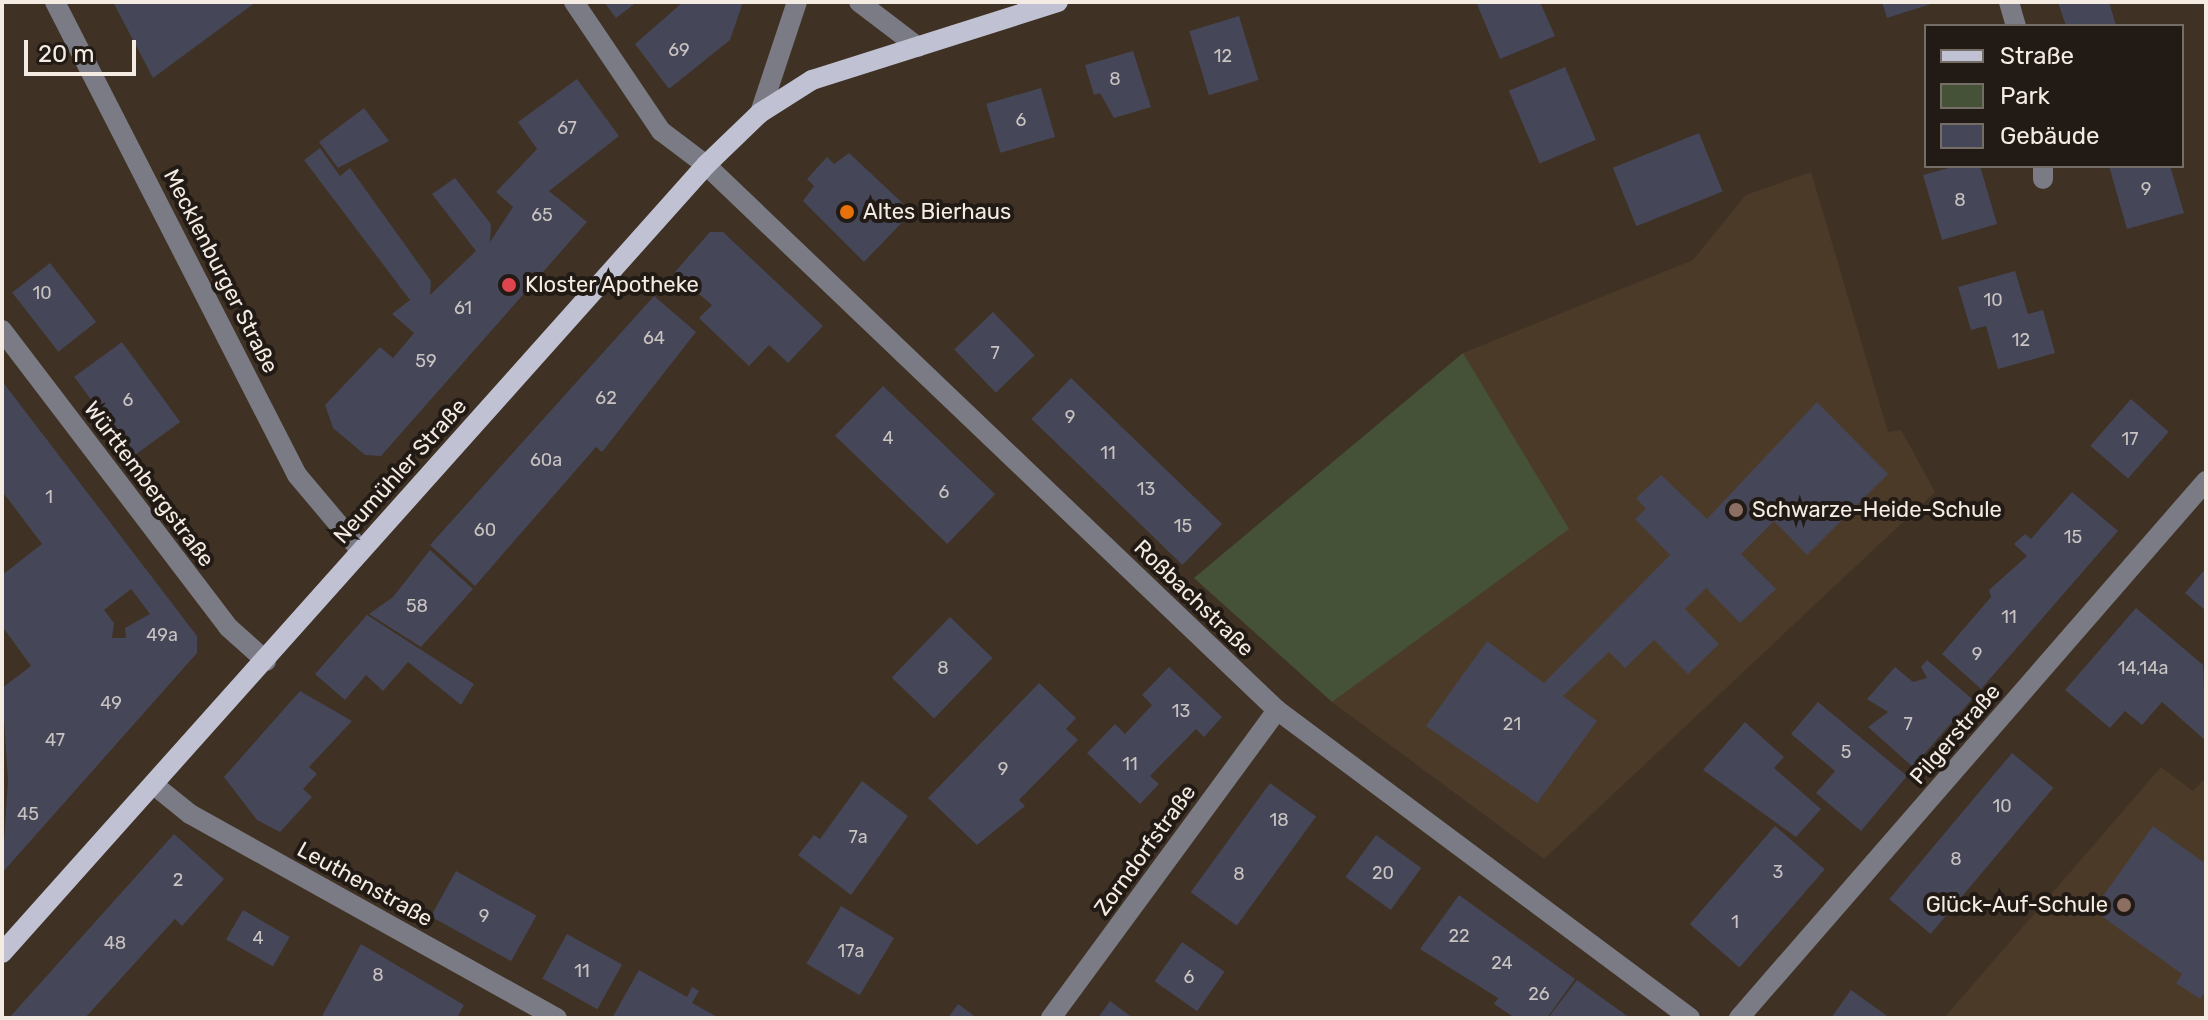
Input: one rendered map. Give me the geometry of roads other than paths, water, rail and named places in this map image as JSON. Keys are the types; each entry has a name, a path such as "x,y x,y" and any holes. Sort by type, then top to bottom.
{"main road":[{"path":"760,113 812,80 1058,2"},
{"name":"Neumühler Straße","path":"2,953 706,165 760,113"}],"street":[{"name":"Mecklenburger Straße","path":"55,2 297,475 361,551"},
{"name":"Roßbachstraße","path":"574,2 661,131 706,165 1277,710 1690,1018"},
{"name":"Neumühler Straße","path":"760,113 797,2"},
{"path":"859,2 918,47"},
{"path":"2009,2 2015,24"},
{"name":"Württembergstraße","path":"2,330 228,627 266,661"},
{"name":"Pilgerstraße","path":"1739,1018 2206,481"},
{"name":"Zorndorfstraße","path":"1051,1018 1277,710"},
{"name":"Leuthenstraße","path":"154,785 190,814 557,1018"}],"place":[{"name":"Altes Bierhaus","path":"847,212"},
{"name":"Kloster Apotheke","path":"509,285"},
{"name":"Schwarze-Heide-Schule","path":"1736,510"},
{"name":"Glück-Auf-Schule","path":"2124,905"}]}
